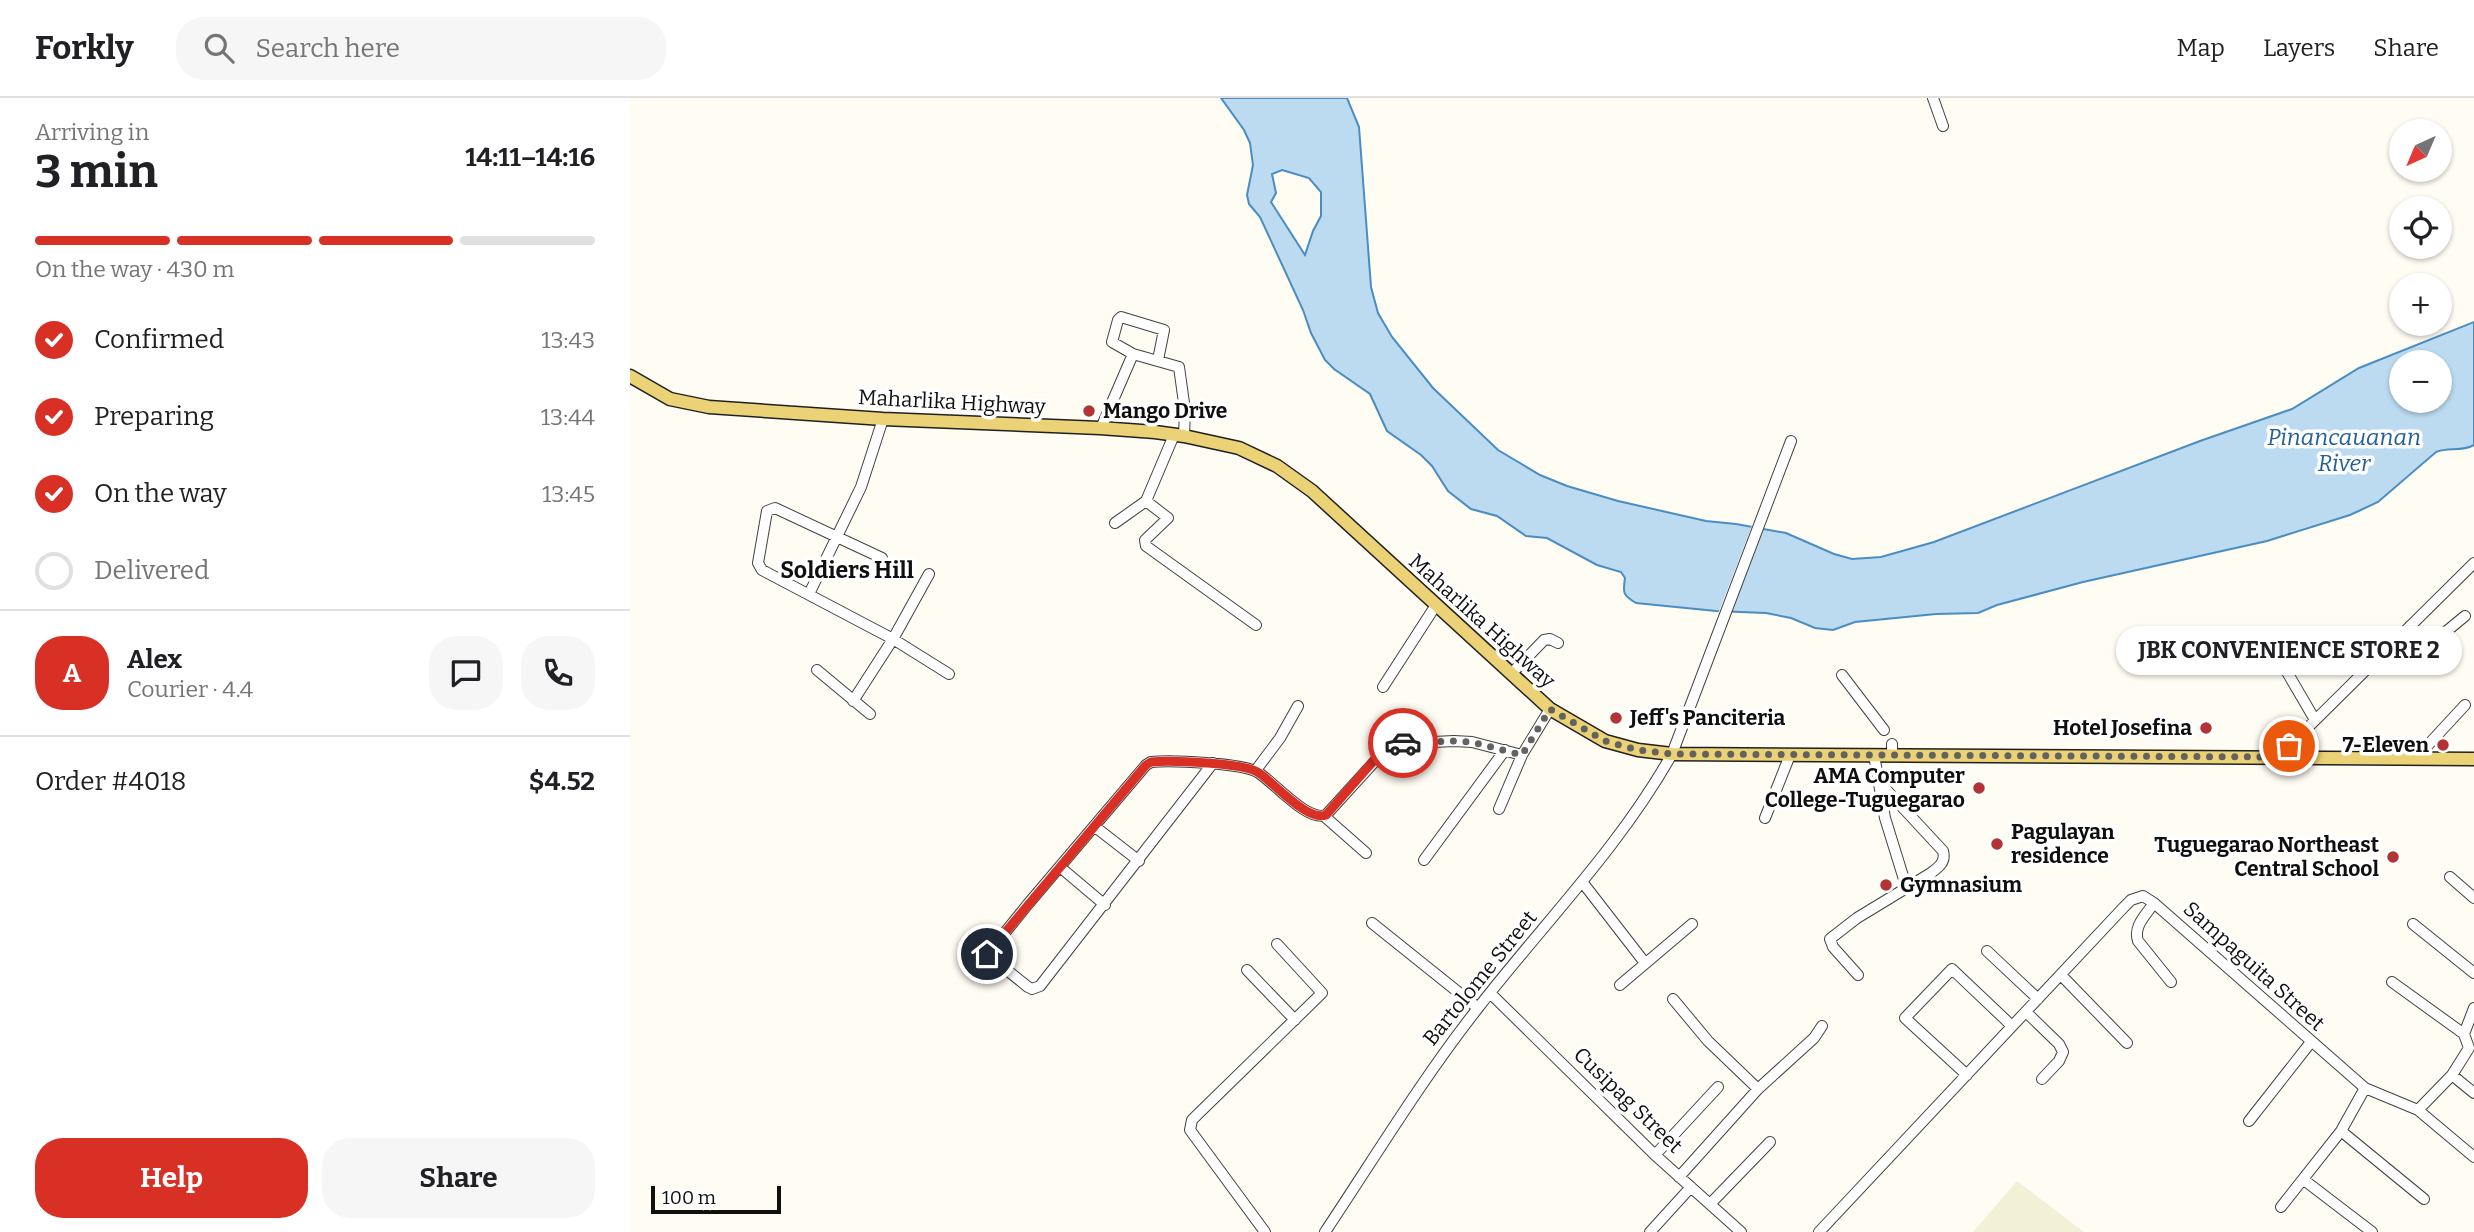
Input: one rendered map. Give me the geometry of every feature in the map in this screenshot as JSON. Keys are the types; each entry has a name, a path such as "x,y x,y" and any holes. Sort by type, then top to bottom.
{"main road":[{"name":"Maharlika Highway","path":"630,376 670,399 709,407 883,419 1101,428 1179,436 1239,448 1277,466 1312,491 1550,709 1605,741 1638,750 1672,754 1874,755 1892,749 2474,759"}],"street":[{"path":"1933,98 1943,126"},
{"path":"1115,523 1146,500 1179,436 1185,410 1177,365 1133,354 1111,342 1121,317 1164,330 1158,360"},
{"path":"1101,428 1133,354"},
{"path":"809,594 861,487 883,419"},
{"name":"Bartolome Street","path":"1325,1232 1435,1067 1478,1008 1583,883 1651,791 1672,754 1791,441"},
{"path":"1146,500 1168,518 1145,540 1146,546 1256,625"},
{"path":"882,558 775,508 767,511 760,567 768,574 893,639 950,674"},
{"path":"2278,757 2474,563"},
{"path":"853,701 893,639 929,574"},
{"path":"1383,687 1436,605"},
{"path":"2410,626 2426,642 2433,643 2465,616"},
{"path":"1511,674 1544,639 1558,643"},
{"path":"2280,660 2315,720"},
{"path":"817,670 870,714"},
{"path":"1842,675 1884,730"},
{"path":"2416,758 2465,705"},
{"path":"1256,770 1280,738 1298,706"},
{"path":"1499,809 1522,755 1550,709"},
{"path":"1324,816 1376,758 1395,744 1454,741 1480,744 1522,755"},
{"path":"1424,860 1505,750"},
{"path":"1765,818 1790,755"},
{"path":"1874,755 1885,818 1907,889"},
{"path":"973,972 1151,762 1213,763 1256,770 1310,814 1324,816 1366,853"},
{"path":"987,954 1028,987 1037,988 1105,905 1213,763"},
{"path":"1858,975 1833,947 1830,939 1857,918 1940,866 1944,857 1943,852 1880,783"},
{"path":"1094,826 1139,861"},
{"path":"1060,867 1105,905"},
{"path":"2450,877 2474,898"},
{"path":"1583,883 1645,963"},
{"name":"Sampaguita Street","path":"1819,1232 2131,900 2143,896 2365,1088 2418,1110 2474,1157"},
{"path":"2154,903 2137,928 2136,934 2138,941 2171,982"},
{"path":"1372,923 1478,1008"},
{"path":"1620,985 1692,924"},
{"path":"2413,925 2474,974"},
{"path":"1265,1232 1191,1135 1190,1125 1198,1114 1322,993 1277,944"},
{"path":"1986,951 2038,999"},
{"path":"1966,1075 1905,1018 1952,969 2012,1026"},
{"path":"1247,970 1295,1020"},
{"path":"2061,975 2127,1042"},
{"path":"2392,982 2464,1034 2471,1050 2452,1075 2418,1110"},
{"name":"Cusipag Street","path":"1490,993 1655,1155 1741,1232"},
{"path":"1672,999 1708,1041 1758,1089"},
{"path":"2464,1034 2474,1008"},
{"path":"2026,1012 2059,1044 2063,1052 2059,1061 2042,1079"},
{"path":"1679,1177 1758,1089 1814,1038 1822,1026"},
{"path":"2249,1121 2311,1042"},
{"path":"2452,1075 2474,1093"},
{"path":"1655,1155 1718,1087"},
{"path":"2281,1208 2341,1131 2365,1088"},
{"path":"2341,1131 2424,1199"},
{"path":"1710,1204 1770,1142"},
{"path":"2304,1180 2372,1232"},
{"path":"1650,1232 1691,1188"}],"green space":[{"path":"2017,1181 2084,1232 1973,1232"}],"water":[{"name":"Pinancauanan River","path":"1221,98 1347,98 1359,127 1371,287 1378,313 1392,337 1433,388 1498,450 1540,475 1567,486 1706,521 1786,533 1852,559 1881,557 1934,542 2292,409 2359,368 2389,356 2389,413 2452,413 2452,350 2404,350 2439,336 2452,336 2452,331 2474,322 2474,445 2436,452 2378,502 2350,515 2267,541 2083,582 1997,605 1978,613 1855,622 1833,630 1815,628 1791,618 1766,613 1636,603 1625,593 1625,578 1621,572 1597,565 1547,538 1526,536 1497,516 1471,509 1448,491 1432,466 1421,455 1387,431 1370,394 1325,360 1260,217 1249,204 1247,195 1253,165 1250,143","holes":["1282,170 1309,178 1321,192 1321,216 1305,255 1271,202 1276,193 1272,174"]}],"pier":[{"path":"1753,523 1764,525 1730,615 1718,614"}],"way so far":[{"path":"1403,743 1472,742 1522,755 1550,709 1605,741 1638,750 1672,754 2278,757 2289,746"}],"place":[{"name":"Mango Drive","path":"1089,411"},
{"name":"Jeff's Panciteria","path":"1616,718"},
{"name":"Hotel Josefina","path":"2206,728"},
{"name":"7-Eleven","path":"2443,745"},
{"name":"JBK CONVENIENCE STORE 2","path":"2289,746"},
{"name":"AMA Computer College-Tuguegarao","path":"1979,788"},
{"name":"Pagulayan residence","path":"1997,844"},
{"name":"Tuguegarao Northeast Central School","path":"2393,857"},
{"name":"Gymnasium","path":"1886,885"}],"district":[{"name":"Soldiers Hill","path":"847,570"}],"route":[{"path":"987,954 1151,762 1213,763 1256,770 1310,814 1322,817 1376,758 1387,748 1403,743"}]}
